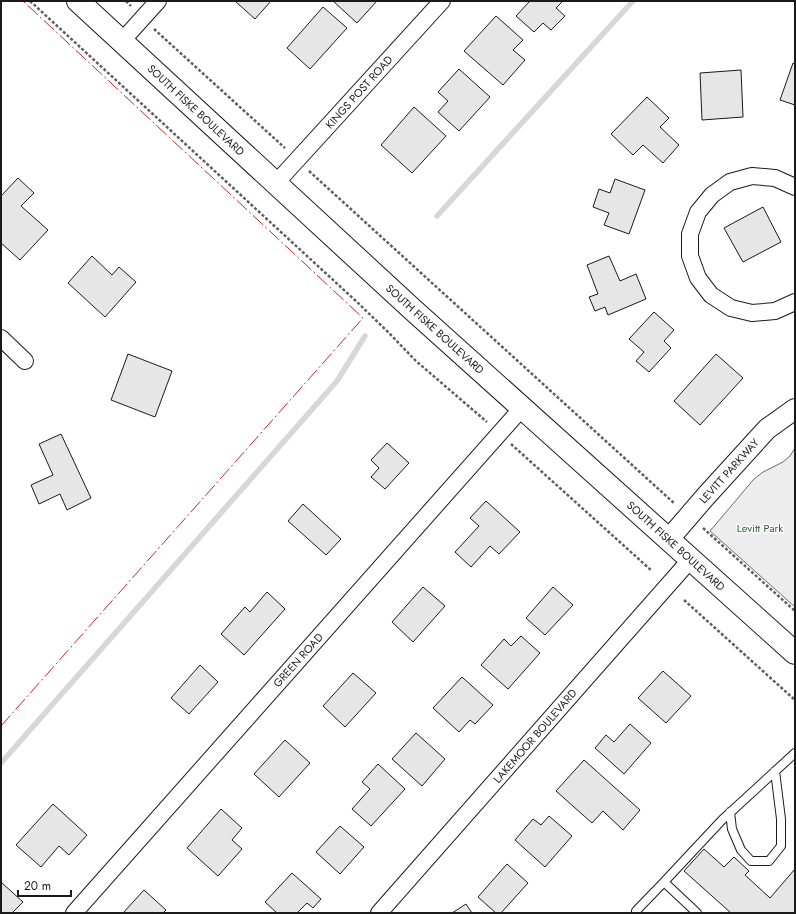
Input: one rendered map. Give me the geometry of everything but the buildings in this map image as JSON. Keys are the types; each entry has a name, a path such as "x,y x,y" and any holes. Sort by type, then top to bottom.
{"main road":[{"name":"SOUTH FISKE BOULEVARD","path":"78,1 412,309 795,653"}],"street":[{"path":"122,41 158,1"},
{"name":"KINGS POST ROAD","path":"276,183 442,1"},
{"path":"795,187 775,178 752,176 730,182 712,195 698,212 690,234 690,256 698,278 702,284 712,295 731,308 752,313 775,311 795,302"},
{"path":"1,338 25,361"},
{"name":"GREEN ROAD","path":"74,913 522,408"},
{"name":"LEVITT PARKWAY","path":"669,539 767,429 795,409"},
{"name":"LAKEMOOR BOULEVARD","path":"380,913 691,559"}],"lane":[{"path":"636,913 636,911 722,820 795,753"},
{"path":"730,812 732,829 741,850 751,861 769,861 781,846 781,819 775,771"},
{"path":"664,882 697,913"}],"path":[{"path":"30,1 357,302 416,361 652,571"},
{"path":"126,1 297,160 795,611"},
{"path":"684,600 795,700"}],"green space":[{"name":"Levitt Park","path":"795,448 795,607 710,531 754,479 763,472 783,462 790,456"}],"waterway":[{"path":"437,216 633,1"},
{"path":"1,763 337,381 365,336"}],"power":[{"path":"1,726 363,318 23,1"}]}
